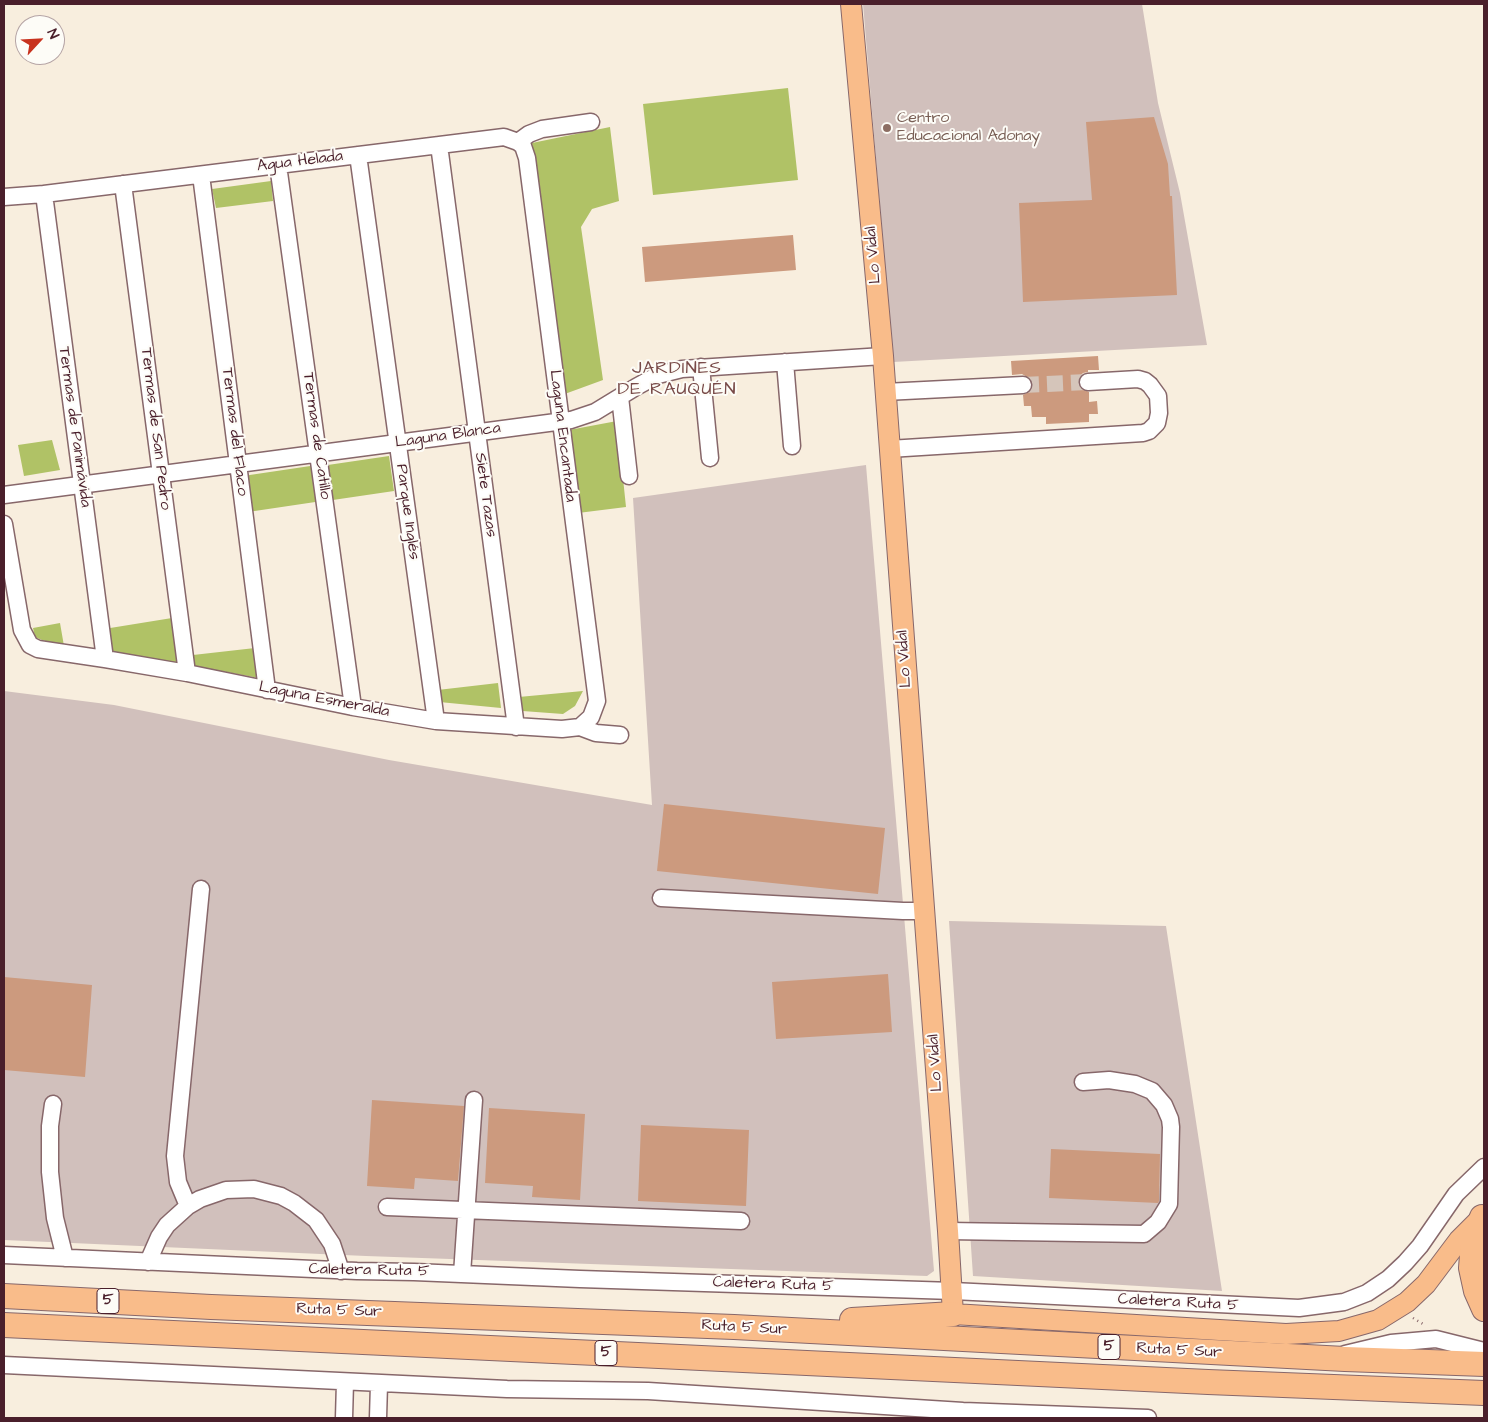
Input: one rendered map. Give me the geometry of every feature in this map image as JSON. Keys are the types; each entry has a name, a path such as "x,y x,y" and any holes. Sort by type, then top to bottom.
{"highway":[{"path":"1483,1216 1473,1242 1471,1268 1476,1291 1484,1310"},
{"name":"Ruta 5 Sur","path":"4,1296 734,1327 1328,1358 1484,1364"},
{"path":"734,1327 953,1314"},
{"name":"Ruta 5 Sur","path":"4,1325 1188,1381 1484,1393"}],"main road":[{"name":"Lo Vidal","path":"851,4 883,356 953,1291 953,1314"},
{"path":"953,1314 1286,1334 1340,1330 1378,1320 1407,1302 1426,1284 1459,1240 1483,1216"}],"street":[{"path":"518,142 529,134 542,129 591,122"},
{"name":"Agua Helada","path":"4,197 44,194 504,137 518,142"},
{"name":"Laguna Encantada","path":"518,142 522,146 527,158 597,701 591,717 580,727"},
{"name":"Siete Tazas","path":"439,145 516,727"},
{"name":"Parque Inglés","path":"358,155 436,721"},
{"name":"Termas de Catillo","path":"278,165 353,707"},
{"name":"Termas del Flaco","path":"202,175 267,690"},
{"name":"Termas de San Pedro","path":"124,184 187,673"},
{"name":"Termas de Panimávida","path":"44,194 105,659"},
{"name":"Laguna Blanca","path":"4,495 582,417 595,412 658,375 682,369 702,366 883,356"},
{"path":"785,362 792,446"},
{"path":"702,366 710,458"},
{"path":"889,449 1143,433 1149,431 1157,422 1159,413 1158,396 1145,381 1138,379 1088,382"},
{"path":"885,392 1023,385"},
{"path":"620,397 629,476"},
{"name":"Laguna Esmeralda","path":"4,524 22,630 30,645 46,651 187,673 353,707 436,721 562,729 580,727 596,733 620,735"},
{"path":"188,1206 178,1182 175,1156 201,889"},
{"path":"661,898 924,911"},
{"path":"948,1231 1144,1234 1158,1222 1169,1204 1171,1128 1170,1119 1164,1104 1152,1091 1135,1084 1109,1080 1083,1082"},
{"path":"462,1274 474,1100"},
{"path":"53,1104 49,1149 50,1172 55,1218 65,1258"},
{"name":"Caletera Ruta 5","path":"4,1255 341,1271 953,1291 1281,1308 1339,1303 1367,1293 1396,1272 1420,1246 1456,1194 1484,1167"},
{"path":"148,1262 156,1242 167,1225 188,1206 213,1194 233,1190 254,1189 282,1196 316,1220 332,1244 341,1271"},
{"path":"387,1207 741,1221"},
{"path":"1328,1358 1368,1347 1436,1338 1484,1350"},
{"path":"4,1365 379,1384 507,1389 648,1391 963,1414 1148,1418"},
{"path":"344,1418 345,1382"},
{"path":"378,1418 379,1384"}],"shaded area":[{"path":"863,4 1142,4 1158,103 1180,193 1207,345 893,362"},
{"path":"866,465 934,1271 927,1276 366,1256 4,1240 4,691 114,705 389,760 652,805 633,498"},
{"path":"949,921 1166,926 1222,1291 973,1276"}],"green space":[{"path":"788,88 798,180 653,195 643,104"},
{"path":"610,127 619,201 592,209 581,227 603,380 562,395 532,143"},
{"path":"271,181 273,201 216,208 212,189"},
{"path":"617,421 626,507 578,513 569,430"},
{"path":"52,440 60,470 24,476 18,445"},
{"path":"389,456 394,491 326,501 321,466"},
{"path":"317,465 322,501 248,512 243,476"},
{"path":"172,618 179,666 108,654 104,629"},
{"path":"60,623 64,646 35,637 33,628"},
{"path":"255,648 259,678 194,666 193,655"},
{"path":"498,683 501,708 429,701 429,691"},
{"path":"583,691 575,706 563,714 509,710 508,698"}],"building":[{"path":"1154,117 1168,164 1170,196 1172,196 1177,295 1023,302 1019,203 1092,200 1086,122"},
{"path":"793,235 796,270 645,282 642,247"},
{"path":"1098,356 1099,370 1088,370 1088,372 1083,373 1079,377 1078,382 1080,388 1089,392 1089,402 1097,401 1098,414 1089,414 1089,422 1046,424 1046,417 1032,417 1031,406 1024,406 1023,395 1032,390 1032,380 1022,374 1012,375 1011,361"},
{"path":"664,804 885,828 878,894 657,871"},
{"path":"888,974 892,1032 776,1039 772,982"},
{"path":"4,977 92,985 85,1077 4,1070"},
{"path":"372,1100 464,1106 458,1181 415,1178 414,1189 367,1186"},
{"path":"489,1108 585,1114 580,1200 532,1197 533,1186 485,1183"},
{"path":"641,1125 749,1130 746,1206 638,1201"},
{"path":"1051,1149 1160,1154 1159,1201 1158,1203 1049,1198"}],"tunnel":[{"path":"1023,385 1088,382"}],"place":[{"name":"Centro Educacional Adonay","path":"887,128"}],"district":[{"name":"JARDINES DE RAUQUÉN","path":"677,379"}]}
